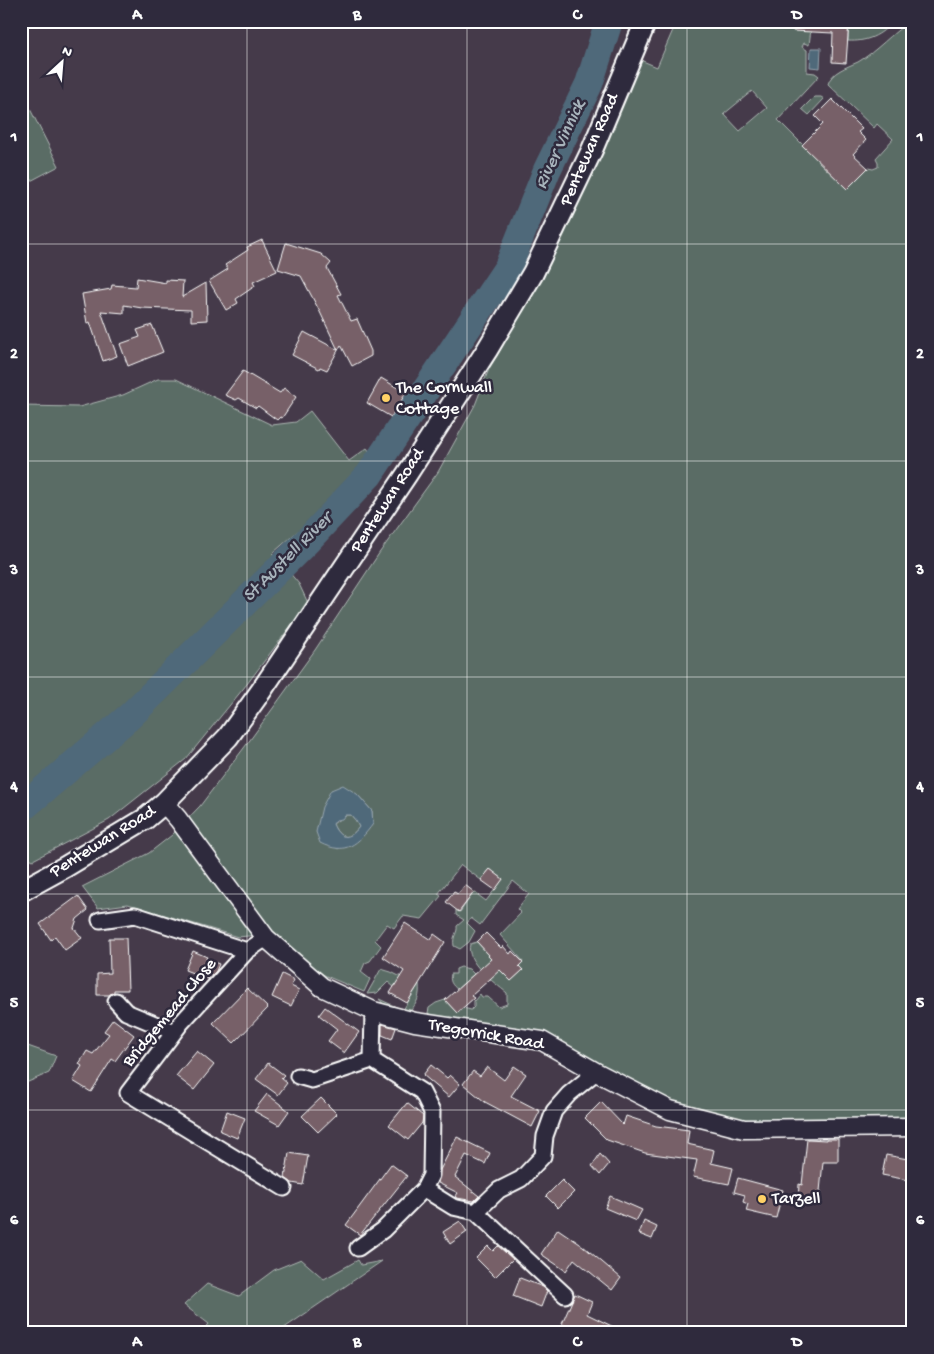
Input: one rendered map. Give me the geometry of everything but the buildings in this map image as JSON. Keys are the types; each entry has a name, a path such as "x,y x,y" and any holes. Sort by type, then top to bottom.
{"main road":[{"name":"Pentewan Road","path":"21,892 145,819 164,803 228,736 262,691 407,474 487,350 537,264 592,150 646,21"}],"street":[{"name":"Tregorrick Road","path":"164,803 184,826 266,938 322,987 373,1011 415,1022 542,1041 596,1072 670,1110 744,1129 913,1127"},
{"path":"100,920 134,915 247,951"},
{"name":"Bridgemead Close","path":"266,938 247,951 174,1032 128,1093 284,1188"},
{"path":"116,1001 126,1012 174,1032"},
{"path":"372,1060 373,1011"},
{"path":"298,1076 312,1080 372,1060"},
{"path":"358,1248 383,1230 424,1189 431,1175 432,1112 422,1092 372,1060"},
{"path":"476,1212 499,1190 521,1179 543,1156 545,1136 554,1110 569,1094 596,1072"},
{"path":"424,1189 453,1207 476,1212 565,1295"}],"green space":[{"path":"673,21 776,21 790,24 791,21 812,21 809,45 804,43 802,47 807,50 807,72 815,73 819,76 778,120 847,189 868,168 878,167 876,158 893,139 877,124 874,128 828,84 836,73 865,58 903,26 910,21 913,22 913,1119 756,1124 670,1104 549,1038 430,1017 428,1013 429,1008 445,1000 457,1013 463,1008 471,1010 474,1007 474,1001 480,994 482,997 488,997 499,1007 507,1004 507,993 488,978 476,965 470,951 470,944 477,942 511,981 523,970 519,966 523,961 500,935 521,913 517,909 529,894 513,881 480,925 471,918 467,923 475,931 469,942 460,949 454,946 457,926 464,920 456,915 456,910 460,912 474,892 486,901 503,879 490,869 481,880 461,865 438,894 441,896 422,919 403,916 394,928 387,924 375,940 381,946 370,961 365,963 361,972 370,979 364,992 326,976 295,957 268,934 238,937 128,904 98,908 82,887 149,853 172,835 200,806 315,650 380,552 438,472 475,405 489,369 547,266 638,59 657,67 673,30","holes":["752,91 767,108 740,131 724,114","357,794 372,811 373,824 338,849 316,832"]},
{"path":"849,21 893,21 883,31 873,37 848,41"},
{"path":"814,97 824,99 809,115 802,109"},
{"path":"26,101 59,166 21,186 21,103"},
{"path":"158,379 176,379 272,425 296,422 310,411 349,461 367,448 373,456 340,494 273,553 299,584 308,603 247,684 186,759 109,820 33,860 21,853 21,406 79,407 123,395"},
{"path":"345,815 351,815 359,827 352,835 348,836 338,833 333,824"},
{"path":"461,967 469,969 474,974 457,989 451,983 450,976 451,974 456,974 456,969"},
{"path":"381,969 405,979 394,987 388,982 377,993 367,994"},
{"path":"419,984 418,999 409,1012 386,1007 379,999 403,1010"},
{"path":"25,1045 56,1056 49,1073 21,1085 21,1050"},
{"path":"301,1259 324,1279 358,1260 361,1265 382,1261 277,1333 201,1333 209,1324 184,1305 207,1284 239,1296 274,1270"}],"water":[{"path":"811,48 821,48 820,68 810,67"},
{"path":"343,785 357,794 372,811 373,824 351,846 344,848 329,847 320,843 316,832 322,807 331,790","holes":["345,815 351,815 359,827 352,835 341,835 333,824"]}],"waterway":[{"name":"St Austell River","path":"21,809 130,716 308,540 369,475 508,267 547,170 589,84 609,21"}],"place":[{"name":"The Cornwall Cottage","path":"386,398"},
{"name":"Tarzell","path":"762,1199"}],"water label":[{"name":"River Vinnick","path":"561,145"}]}
